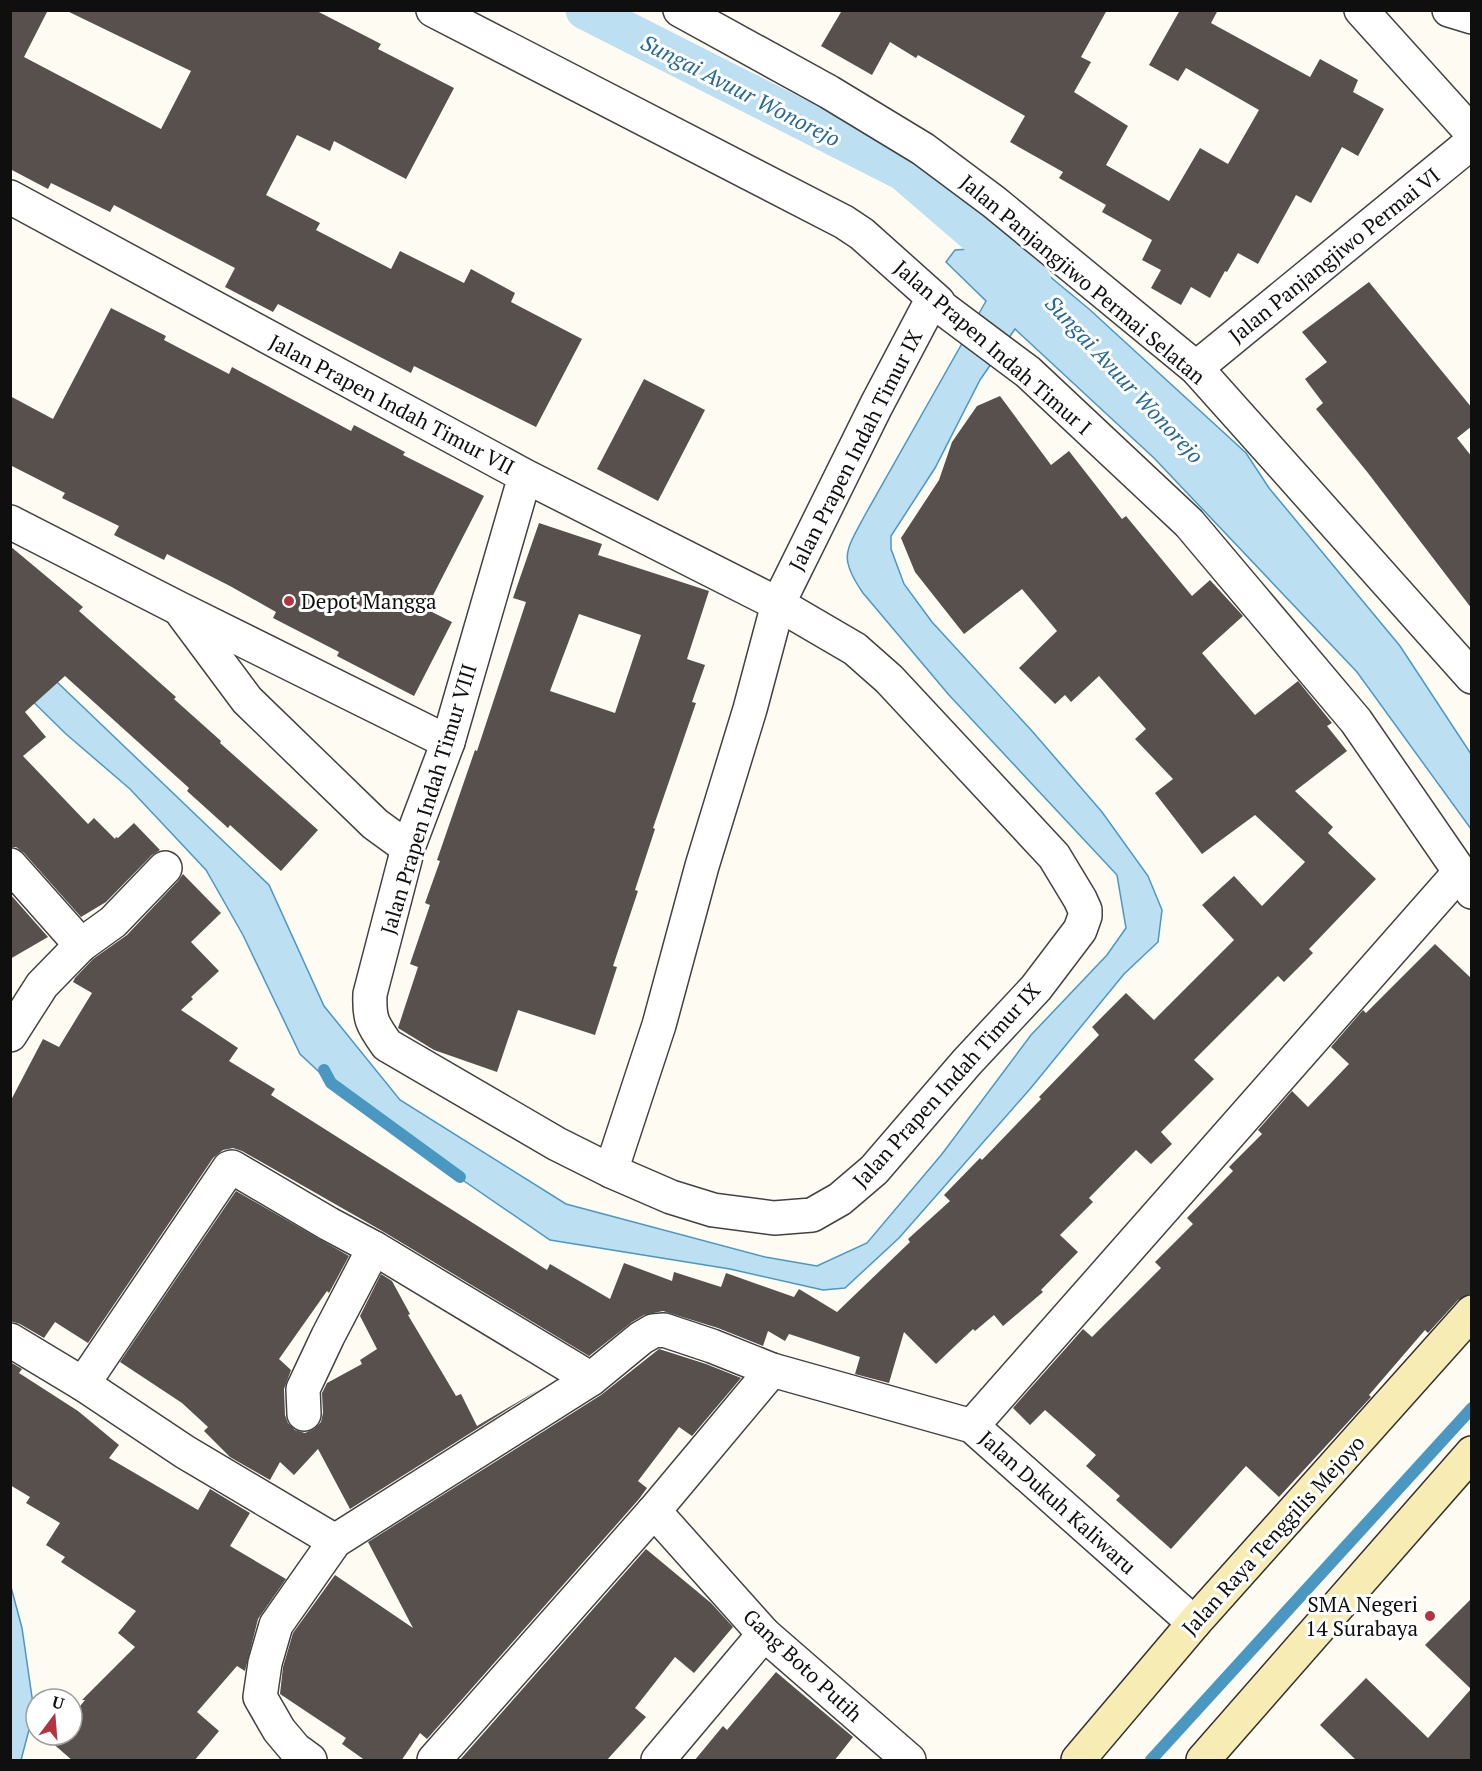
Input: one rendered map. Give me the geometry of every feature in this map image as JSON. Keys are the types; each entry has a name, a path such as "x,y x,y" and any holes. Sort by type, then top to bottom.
{"street":[{"name":"Jalan Prapen Indah Timur I","path":"433,10 844,222 862,234 937,302 1028,372 1189,523 1356,720 1466,882"},
{"name":"Jalan Panjangjiwo Permai Selatan","path":"680,10 923,148 994,202 1196,368 1472,677"},
{"path":"1361,10 1472,133"},
{"path":"1449,10 1472,16"},
{"name":"Jalan Panjangjiwo Permai VI","path":"1196,368 1472,142"},
{"name":"Jalan Prapen Indah Timur VII","path":"10,196 525,476 778,604"},
{"name":"Jalan Prapen Indah Timur IX","path":"778,604 855,649 890,679 1054,856 1080,899 1085,916 1080,930 1036,988 967,1062 874,1170 840,1199 812,1215 774,1218 713,1210 671,1197 611,1171 659,1025 702,866 750,709 778,604 876,406 937,302"},
{"name":"Jalan Prapen Indah Timur VIII","path":"525,476 448,742 408,848 370,994 369,1015 387,1045 557,1144 611,1171"},
{"path":"10,522 448,742"},
{"path":"178,608 247,700 375,824 408,848"},
{"path":"10,865 81,945"},
{"path":"10,1035 42,985 81,945 113,922 165,868"},
{"path":"972,1426 1466,882"},
{"path":"10,999 42,985"},
{"path":"83,1384 229,1168 233,1168 374,1248 591,1379 335,1541 276,1625 265,1663 260,1697 270,1718 296,1757"},
{"path":"304,1414 303,1389 374,1248"},
{"name":"Jalan Raya Tenggilis Mejoyo","path":"1078,1761 1194,1623 1472,1312"},
{"name":"Jalan Dukuh Kaliwaru","path":"591,1379 641,1338 653,1331 664,1330 772,1370 972,1426 1194,1623"},
{"path":"10,1340 83,1384 185,1452 335,1541"},
{"path":"434,1761 654,1511 772,1370"},
{"path":"1203,1761 1472,1453"},
{"name":"Gang Boto Putih","path":"654,1511 764,1634 909,1761"},
{"path":"658,1761 764,1634"}],"water":[{"path":"1013,246 1089,309 1246,453 1269,488 1400,646 1471,754 1471,829 1357,672 1154,458 1015,329 980,380 935,468 891,536 891,549 904,584 932,622 1032,731 1102,812 1148,876 1162,910 1158,942 1124,974 1030,1089 899,1238 845,1288 823,1290 730,1269 550,1240 448,1170 331,1083 300,1054 243,935 206,870 130,789 66,734 11,680 10,637 269,885 324,1006 400,1100 566,1204 765,1257 817,1266 867,1243 942,1154 1031,1035 1107,955 1126,928 1117,875 949,695 863,593 850,571 848,562 849,546 858,527 986,301 946,262 955,250"},
{"path":"11,1587 22,1628 31,1687 24,1687 24,1747 21,1760 11,1760"}],"building":[{"path":"10,10 48,10 24,57 161,129 191,71 65,10 315,10 381,44 378,49 454,88 406,179 334,141 330,151 297,135 266,195 320,223 316,230 391,269 400,251 464,283 471,269 515,293 511,302 582,339 536,427 414,366 411,373 278,304 273,312 225,287 235,268 114,205 110,212 51,183 48,189 10,169"},
{"path":"839,10 1107,10 1081,57 1091,62 1074,92 1128,126 1106,165 1169,201 1200,148 1228,164 1259,110 1186,68 1178,81 1149,65 1180,10 1218,10 1211,23 1310,77 1320,59 1358,80 1353,92 1384,109 1358,156 1342,147 1311,203 1296,195 1258,264 1238,253 1210,298 1191,287 1181,305 1151,288 1161,270 1142,260 1152,240 1102,212 1106,205 1059,178 1063,172 1010,142 1025,116 918,55 916,58 890,42 872,75 821,46 841,12"},
{"path":"1369,282 1472,408 1472,426 1457,438 1472,457 1472,609 1316,409 1323,403 1305,379 1327,362 1302,332"},
{"path":"111,308 166,336 164,340 229,374 232,367 351,431 354,425 405,452 403,455 484,496 426,609 452,622 414,696 337,656 339,652 273,618 276,612 230,586 167,554 164,560 114,535 119,526 62,498 65,493 10,465 10,396 53,419"},
{"path":"644,379 705,410 658,501 597,469"},
{"path":"1000,396 1051,465 1069,451 1122,519 1126,516 1192,596 1210,580 1243,616 1202,653 1255,715 1298,681 1332,723 1327,726 1347,751 1295,791 1333,827 1328,833 1376,879 1309,949 1313,953 1284,982 1278,976 1194,1060 1214,1079 1161,1132 1172,1144 1151,1164 1136,1150 1089,1198 1093,1202 1060,1235 1078,1252 1041,1290 1043,1292 1003,1326 994,1315 975,1331 973,1329 936,1364 904,1332 889,1383 855,1374 860,1357 789,1334 785,1341 768,1331 763,1346 718,1328 663,1311 644,1315 632,1322 589,1356 384,1232 233,1148 223,1150 213,1158 88,1343 55,1322 44,1338 10,1321 10,1102 43,1039 59,1047 92,993 73,982 75,978 93,959 127,935 183,874 221,913 191,942 219,971 191,997 193,999 181,1010 238,1048 229,1061 275,1089 271,1095 547,1270 550,1264 610,1299 624,1263 672,1281 674,1272 721,1287 726,1273 794,1297 799,1289 837,1312 910,1242 908,1239 950,1201 944,1195 980,1158 982,1160 1099,1035 1092,1027 1126,993 1154,1020 1234,940 1202,905 1234,876 1262,906 1305,862 1255,815 1202,854 1155,793 1173,779 1135,739 1146,729 1099,676 1071,702 1065,695 1055,704 1019,668 1057,631 1022,589 964,634 915,572 901,538 939,480 952,442 977,406"},
{"path":"539,523 602,544 598,555 709,591 687,659 705,665 692,702 696,703 653,828 655,829 635,890 638,891 613,966 617,967 595,1035 518,1010 497,1072 434,1050 398,1028 418,967 410,964 430,905 425,903 440,861 437,860 475,750 477,751 526,602 513,598","holes":["579,614 641,635 615,713 550,691"]},
{"path":"10,546 83,607 79,611 176,697 174,699 221,741 220,743 318,830 281,871 230,825 228,828 187,791 189,788 65,676 25,712 46,737 23,756 88,824 94,818 115,839 134,823 160,850 152,855 106,902 81,917 24,853 16,847 10,847"},
{"path":"10,894 48,937 10,959"},
{"path":"1435,944 1472,979 1472,1293 1458,1300 1428,1333 1425,1330 1369,1395 1371,1397 1279,1497 1246,1466 1171,1549 1116,1500 1120,1496 1086,1466 1096,1455 1045,1410 1030,1425 1013,1408 1083,1329 1092,1337 1161,1268 1155,1262 1193,1224 1187,1218 1233,1171 1229,1167 1262,1134 1258,1130 1292,1091 1308,1107 1349,1064 1331,1047 1363,1010 1366,1013"},
{"path":"236,1191 349,1256 329,1293 327,1291 279,1359 291,1370 284,1389 285,1415 288,1423 295,1430 305,1433 314,1429 321,1422 322,1393 327,1383 362,1364 360,1360 377,1349 360,1316 381,1274 392,1281 410,1314 408,1315 456,1396 461,1394 477,1426 540,1389 350,1509 318,1449 294,1475 280,1462 270,1480 230,1457 204,1431 208,1427 182,1403 120,1362"},
{"path":"659,1349 741,1378 692,1436 679,1427 638,1481 647,1488 639,1499 427,1739 420,1733 401,1761 366,1761 342,1744 346,1738 280,1694 283,1667 293,1633 335,1575 413,1628 368,1542 601,1395"},
{"path":"10,1362 22,1369 19,1373 78,1411 119,1445 109,1458 198,1510 210,1489 250,1513 230,1546 286,1579 258,1619 245,1671 237,1666 197,1712 219,1731 194,1761 73,1761 57,1747 84,1747 84,1698 135,1647 118,1633 136,1611 61,1562 65,1557 46,1545 60,1523 26,1503 30,1497 10,1485"},
{"path":"646,1549 711,1603 733,1627 694,1673 675,1657 635,1708 646,1717 606,1761 459,1761"},
{"path":"1472,1598 1472,1761 1357,1761 1320,1725 1366,1678 1428,1738 1471,1689 1425,1645"},
{"path":"776,1672 853,1737 834,1761 694,1761 723,1726 727,1730"}],"waterway":[{"name":"Sungai Avuur Wonorejo","path":"585,10 903,171 1032,282"},
{"path":"324,1070 331,1083 460,1177"},
{"path":"1151,1760 1472,1408"}],"place":[{"name":"Depot Mangga","path":"289,601"},
{"name":"SMA Negeri 14 Surabaya","path":"1430,1616"}]}
